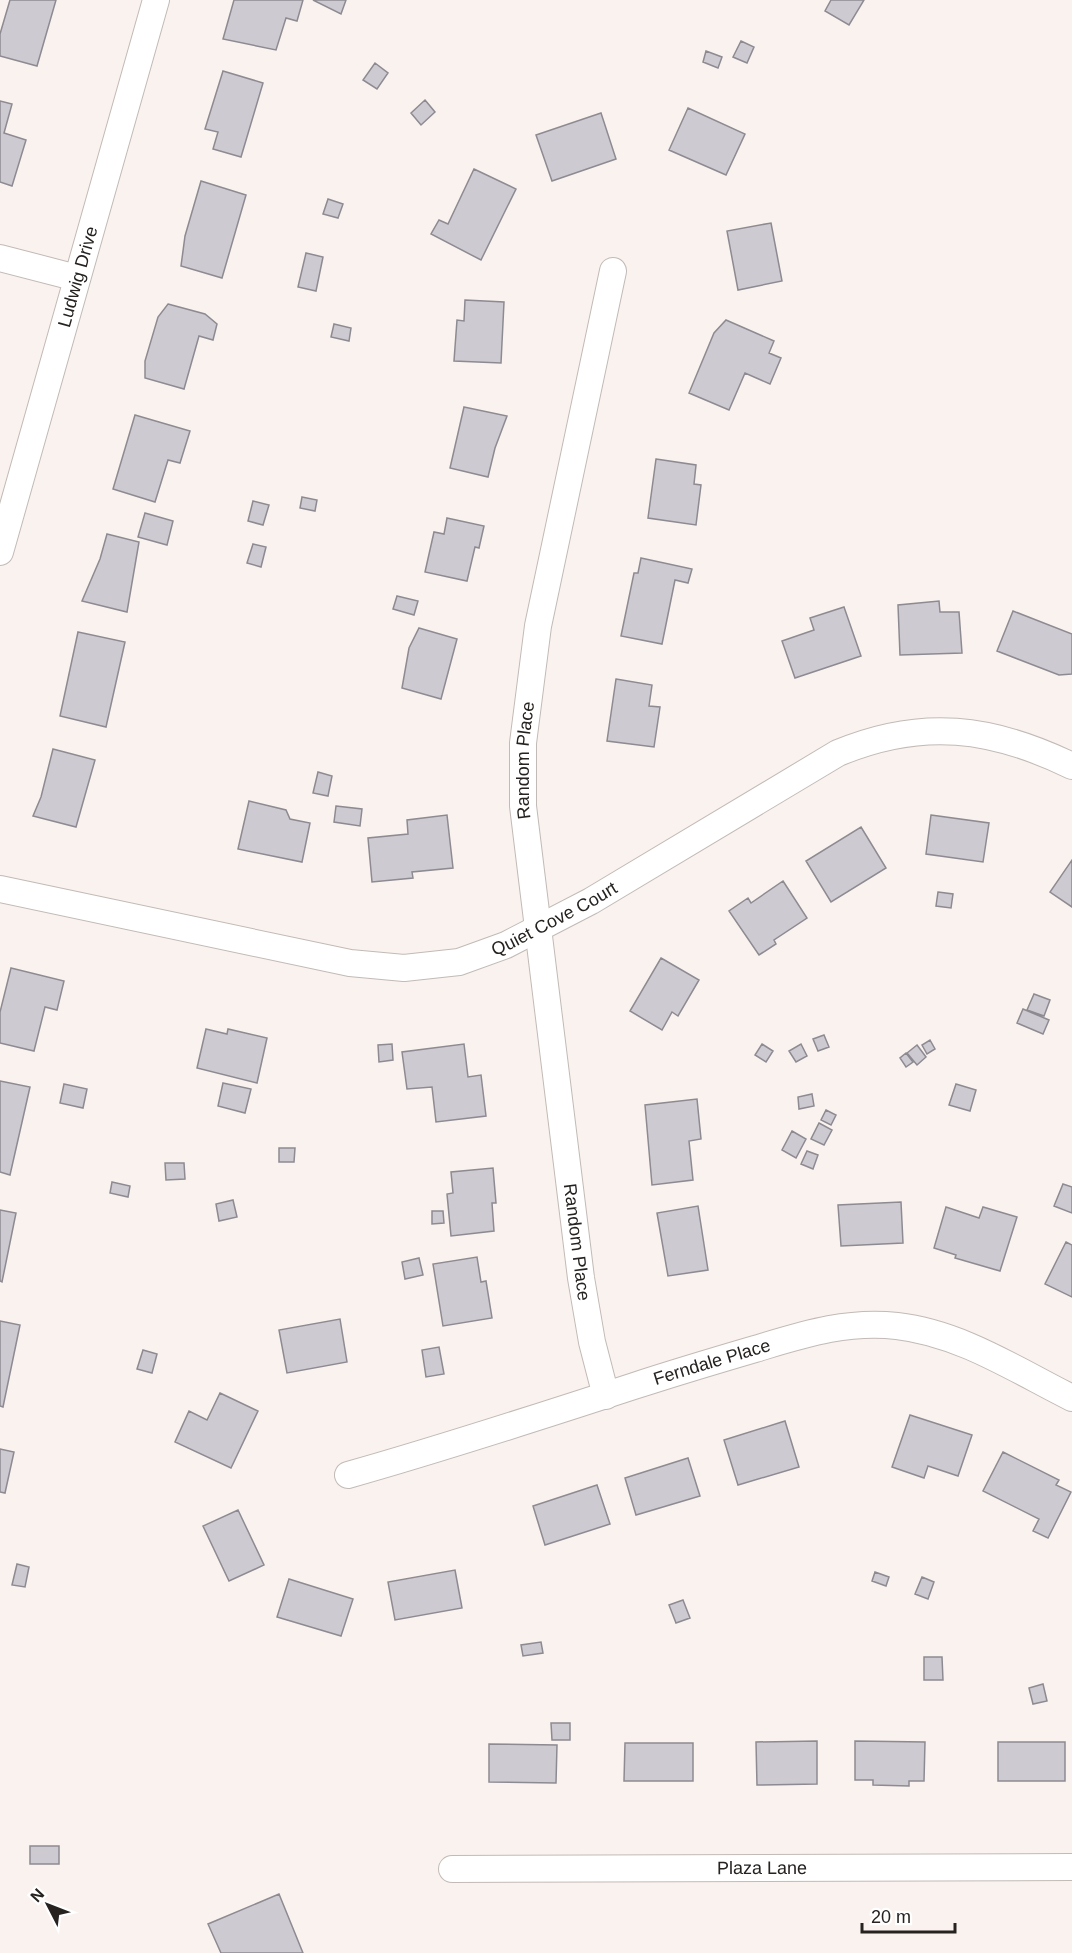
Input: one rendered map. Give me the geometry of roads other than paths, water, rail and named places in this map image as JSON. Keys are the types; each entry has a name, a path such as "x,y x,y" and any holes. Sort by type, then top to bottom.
{"street":[{"name":"Ludwig Drive","path":"0,552 156,0"},
{"path":"0,258 77,278"},
{"name":"Random Place","path":"606,1396 592,1342 580,1278 523,806 523,743 528,688 538,626 614,271"},
{"name":"Quiet Cove Court","path":"0,888 350,963 404,968 459,962 506,945 538,929 679,850 838,753 860,744 913,732 976,732 1037,749 1072,766"},
{"name":"Ferndale Place","path":"348,1475 441,1449 826,1328 854,1324 897,1326 944,1336 972,1347 1072,1398"},
{"name":"Plaza Lane","path":"452,1869 1072,1867"}]}
